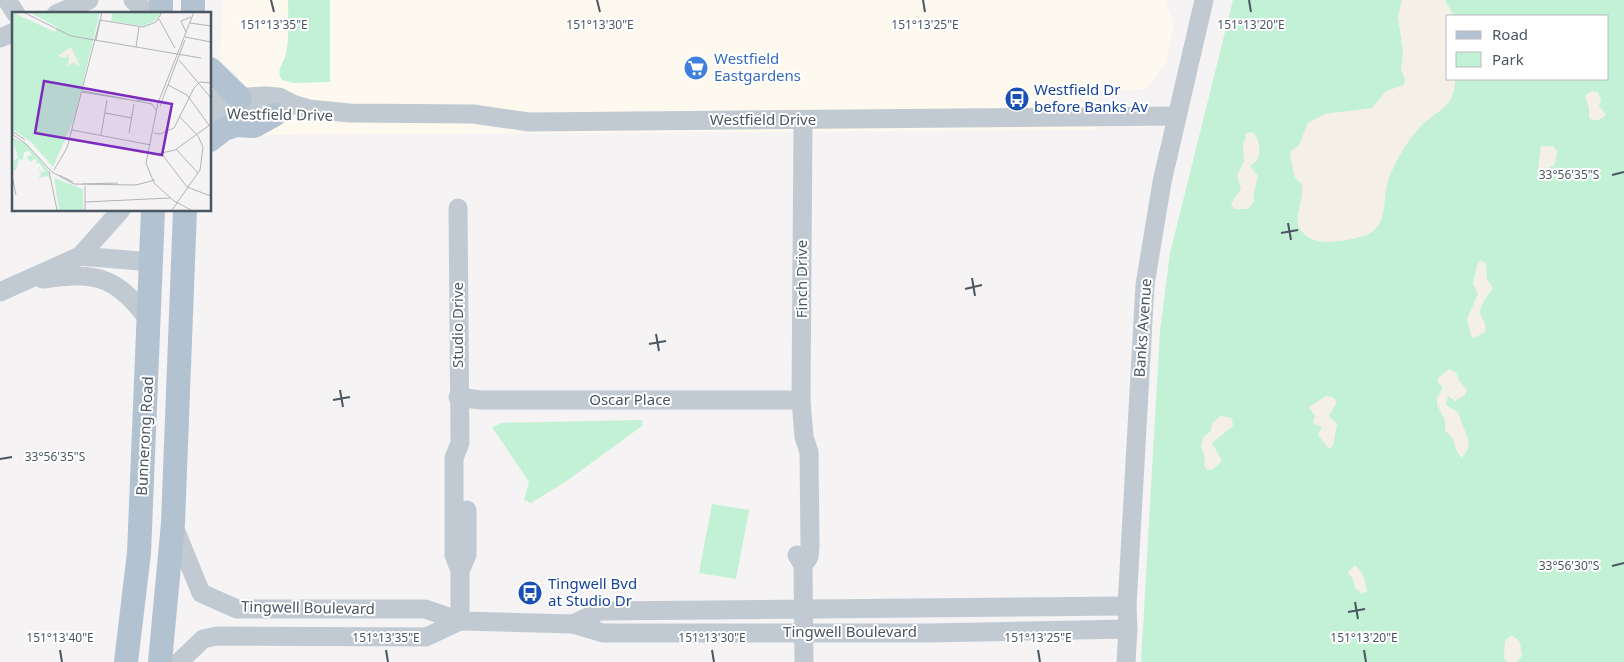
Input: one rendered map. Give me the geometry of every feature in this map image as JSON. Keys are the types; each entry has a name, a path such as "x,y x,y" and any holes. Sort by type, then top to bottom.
{"main road":[{"path":"211,70 240,98"},
{"path":"211,139 224,129 236,125 254,126 274,115"},
{"name":"Bunnerong Road","path":"126,662 139,553 150,322 153,211"},
{"name":"Bunnerong Road","path":"160,662 173,523 185,211"}],"street":[{"path":"8,0 15,12"},
{"path":"61,12 89,0"},
{"path":"132,0 147,12"},
{"name":"Banks Avenue","path":"1126,662 1127,606 1145,286 1152,234 1204,0"},
{"path":"0,38 12,33"},
{"name":"Westfield Drive","path":"211,99 280,97 302,107 350,113 473,114 530,122 623,122 687,119 803,121 1177,116"},
{"name":"Westfield Drive","path":"211,113 319,118 336,117 350,113"},
{"name":"Finch Drive","path":"803,121 801,400 804,437 809,452 810,545 809,557 803,565 804,662"},
{"name":"Studio Drive","path":"458,208 458,397 460,443 466,458 467,555 460,571 460,621"},
{"path":"0,292 80,256 120,211"},
{"path":"80,256 152,262"},
{"path":"22,282 79,275 102,278 118,287 136,302 150,322"},
{"name":"Oscar Place","path":"458,397 481,400 801,400"},
{"name":"Tingwell Boulevard","path":"173,523 201,593 237,609 425,609 460,621 573,624 603,634 929,633 1128,629"},
{"name":"Tingwell Boulevard","path":"573,624 600,612 1127,606"},
{"name":"Tingwell Boulevard","path":"179,662 203,639 217,636 426,637 460,621"}],"shaded area":[{"name":"Westfield Eastgardens","path":"223,0 1167,0 1167,7 1174,23 1166,62 1153,81 1144,89 1097,91 1096,130 240,135 238,75 220,61"}],"green space":[{"path":"288,0 330,0 330,82 293,83 282,80 280,77 280,68 288,44"},
{"path":"1233,0 1624,0 1624,662 1141,662 1160,331 1170,253"},
{"path":"641,420 643,422 642,426 568,480 531,503 524,500 529,482 492,427 502,423"},
{"path":"712,504 749,510 736,579 699,573"}],"sand":[{"path":"1402,0 1445,0 1453,15 1446,15 1446,80 1455,80 1452,96 1444,107 1421,126 1395,164 1387,185 1383,213 1378,226 1368,234 1345,240 1327,242 1314,240 1305,235 1300,229 1298,222 1302,186 1295,178 1290,156 1291,151 1299,145 1308,123 1325,114 1372,108 1386,91 1404,85 1405,79 1401,70 1403,51 1398,17"},
{"path":"1592,91 1598,92 1601,99 1599,106 1606,114 1601,119 1589,118 1589,108 1585,96"},
{"path":"1252,132 1257,138 1259,150 1258,158 1250,166 1258,176 1254,201 1248,209 1234,209 1231,203 1241,189 1237,175 1244,161 1243,142 1246,139 1245,134"},
{"path":"1541,146 1553,146 1557,151 1555,164 1542,172 1538,170"},
{"path":"1481,260 1486,264 1487,279 1493,288 1484,301 1480,313 1485,325 1485,332 1474,338 1471,336 1467,319 1478,294 1473,284 1477,265"},
{"path":"1449,369 1456,372 1459,380 1467,390 1465,395 1455,401 1448,396 1446,405 1459,413 1468,437 1469,442 1466,453 1461,458 1453,439 1445,430 1445,420 1437,405 1437,398 1443,387 1438,383 1438,378"},
{"path":"1326,396 1334,398 1337,402 1329,416 1337,424 1333,446 1329,449 1318,435 1322,426 1316,425 1313,422 1315,416 1309,407"},
{"path":"1221,416 1232,418 1233,426 1212,443 1222,461 1213,469 1208,470 1204,466 1205,459 1201,446 1203,437 1211,431 1212,423"},
{"path":"1355,565 1364,577 1367,592 1361,593 1355,588 1353,579 1348,572"},
{"path":"1510,636 1513,636 1520,642 1522,656 1517,662 1507,662 1504,657 1505,641"}],"place":[{"name":"Westfield Eastgardens","path":"696,68"},
{"name":"Westfield Dr before Banks Av","path":"1017,99"},
{"name":"Tingwell Bvd at Studio Dr","path":"530,593"}]}
